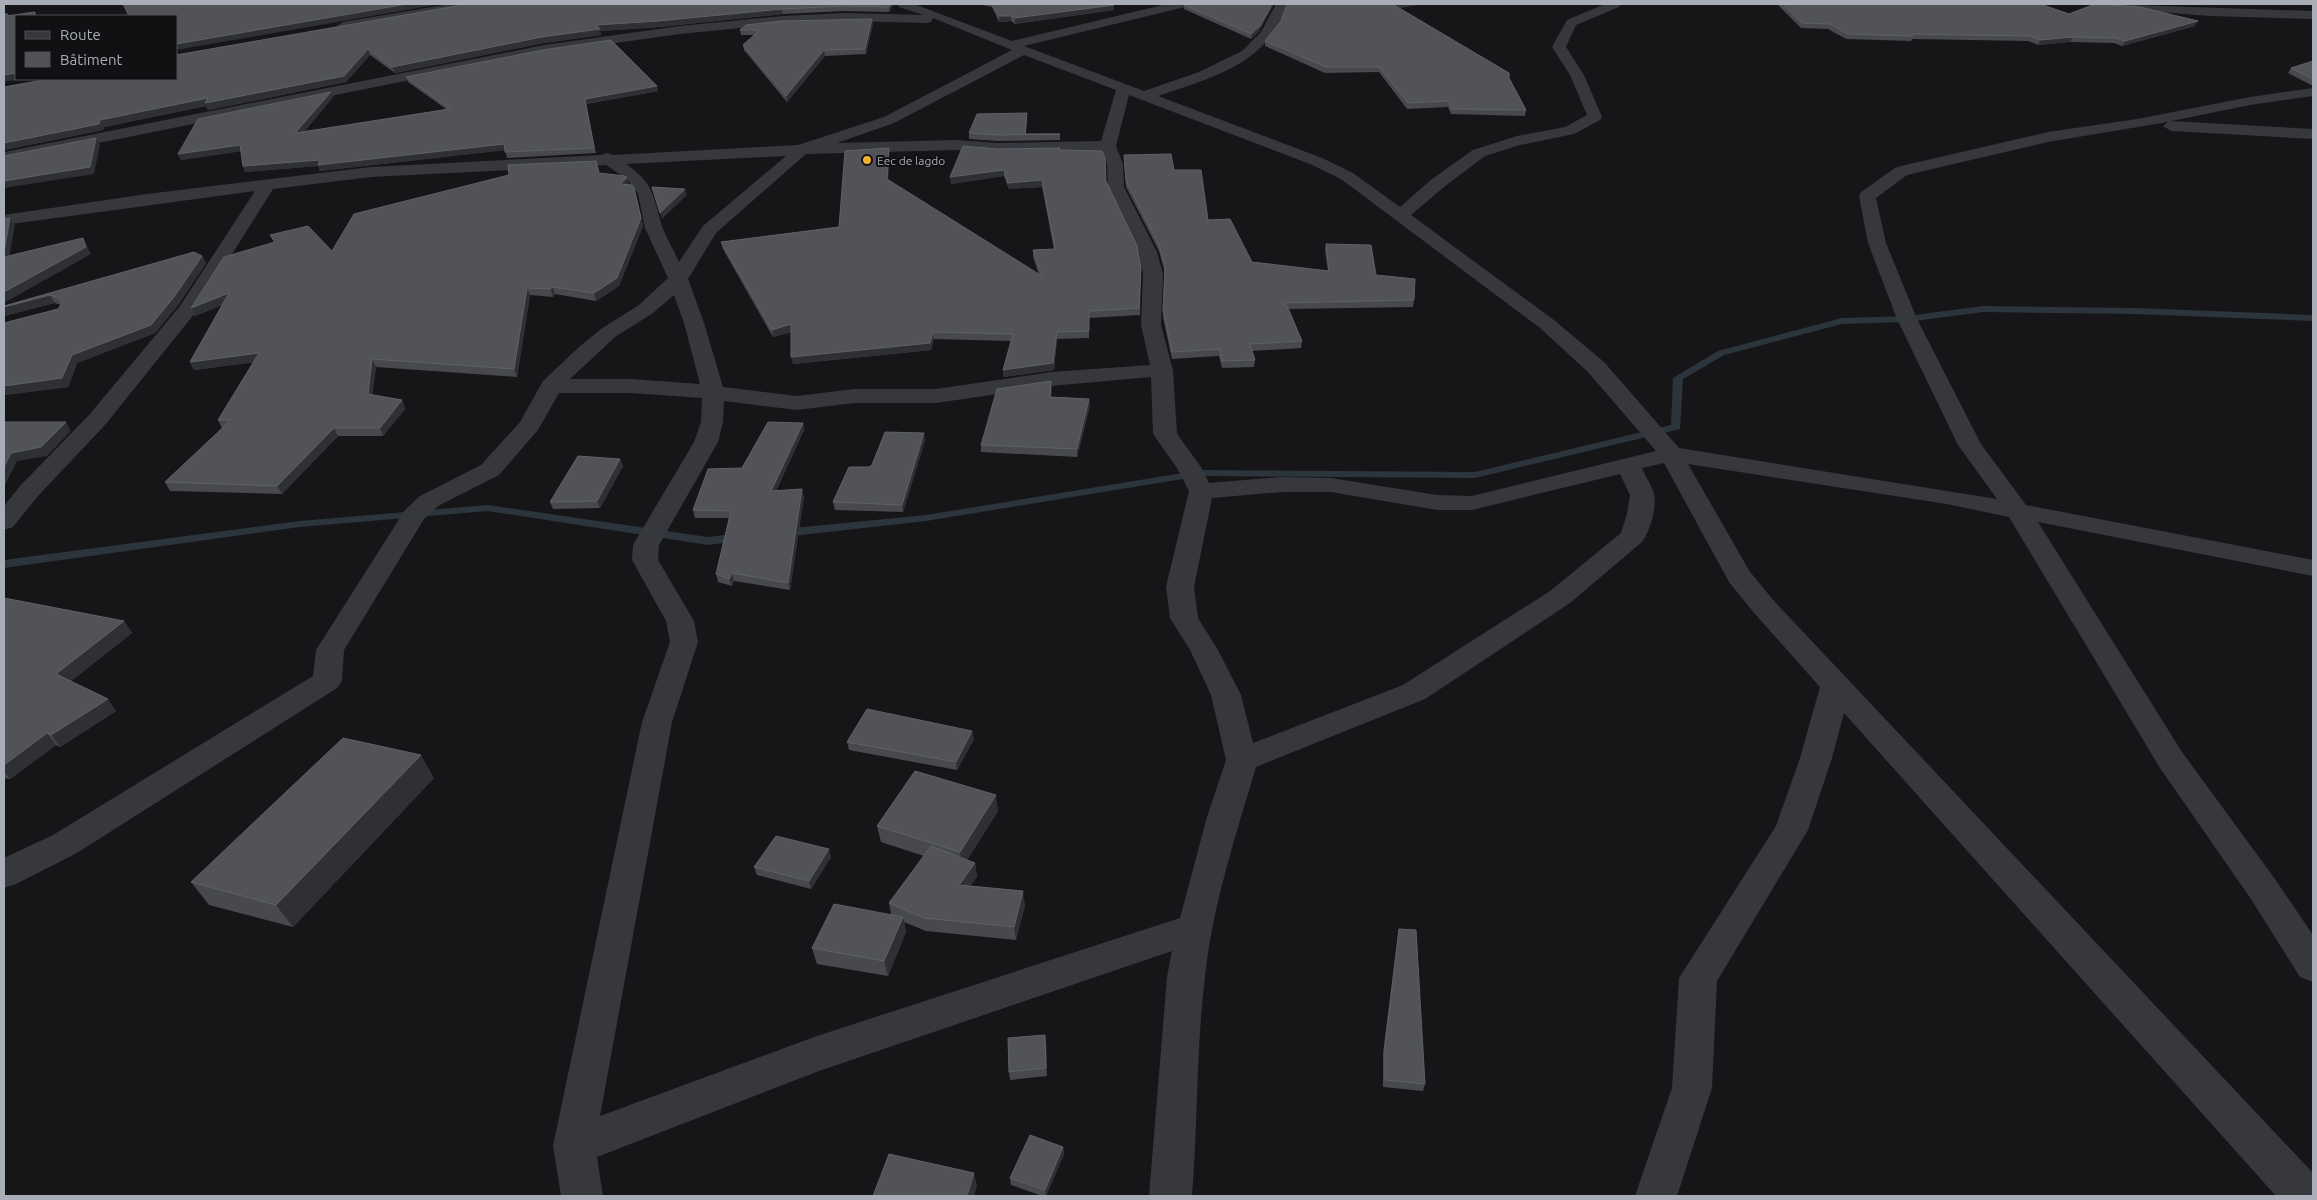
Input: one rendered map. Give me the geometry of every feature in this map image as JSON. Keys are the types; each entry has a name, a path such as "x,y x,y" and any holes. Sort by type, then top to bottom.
{"street":[{"path":"332,28 469,4"},
{"path":"903,4 947,19 1018,48 1316,161 1347,176 1554,330 1596,367 1671,454 1739,576 1765,608 2306,1196"},
{"path":"4,874 66,844 327,681 330,650 414,515 429,501 490,470 530,425 551,386 586,351 608,333 646,309 678,278 709,230 803,149 890,120 1018,48 1116,15 1181,4"},
{"path":"1144,96 1208,73 1242,56 1258,44 1274,23 1282,4"},
{"path":"1401,215 1438,183 1479,152 1517,140 1568,131 1595,117 1577,75 1559,47 1571,23 1616,4"},
{"path":"2108,4 2242,14 2313,15"},
{"path":"4,157 544,49 603,40 787,20 851,17 947,19"},
{"path":"1124,88 1108,146 1115,164 1116,187 1148,252 1153,274 1151,325 1162,370 1165,434 1195,479 1180,587 1184,618 1204,650 1226,696 1242,760 1224,817 1195,928 1186,977 1171,1196"},
{"path":"2313,92 2250,100 2137,124 2048,137 1901,171 1867,196 1877,243 1907,319 1970,445 2018,511 2171,760 2263,889 2313,966"},
{"path":"2137,124 2313,134"},
{"path":"4,220 147,198 371,172 607,158 879,146 956,145 998,148 1108,146"},
{"path":"582,1196 574,1146 657,722 684,642 680,621 645,560 646,545 706,442 712,422 713,392 694,323 678,278 654,228 646,194 633,176 607,158"},
{"path":"4,522 29,491 97,420 188,309 268,184"},
{"path":"551,386 631,386 713,392 797,403 854,396 936,396 1051,379 1162,370"},
{"path":"1195,479 1333,485 1451,505 1472,503 1671,454 1826,477 2018,511 2313,568"},
{"path":"1242,760 1414,692 1560,597 1633,536 1640,514 1642,495 1628,465"},
{"path":"1656,1196 1692,1088 1698,978 1791,830 1816,758 1836,685"},
{"path":"574,1146 817,1054 1195,928"}],"building":[{"path":"123,4 407,4 178,44 178,15 128,15"},
{"path":"468,4 890,4 889,7 843,6 782,9 596,25 600,29 542,37 392,67 368,49 344,76 205,103 208,98 100,120 99,124 4,143 4,87 43,80 178,80 178,55"},
{"path":"992,4 1114,5 1015,18 999,16"},
{"path":"1185,4 1272,4 1260,26 1251,34"},
{"path":"1287,4 1399,4 1394,5 1509,73 1509,78 1526,110 1452,109 1448,101 1408,103 1379,67 1326,67 1265,41 1281,21"},
{"path":"1783,4 2040,4 2069,14 2095,4 2108,4 2140,7 2198,21 2125,41 2116,38 2073,37 2040,40 2030,36 1848,34 1830,24 1802,23"},
{"path":"35,12 35,15 15,15 15,73 4,75 4,14 8,14 7,16"},
{"path":"872,19 865,49 824,50 786,96 743,45 760,30 740,30 746,25 782,21"},
{"path":"611,40 657,86 585,99 594,148 505,152 504,144 318,165 320,160 243,166 240,145 178,154 198,119 331,92 295,133 450,109 406,77 543,50"},
{"path":"2313,61 2313,79 2291,68"},
{"path":"1027,113 1025,134 1060,134 998,135 969,133 977,114"},
{"path":"96,138 90,167 4,181 4,156"},
{"path":"963,146 997,149 1060,148 1059,150 1102,151 1105,158 1106,181 1137,246 1141,267 1139,308 1089,311 1089,331 1057,332 1053,363 1003,370 1013,334 933,332 930,343 791,357 791,324 772,330 721,242 839,227 845,151 889,148 887,179 1042,276 1033,250 1055,249 1042,180 1008,183 1004,170 950,177"},
{"path":"1171,154 1174,170 1201,170 1208,220 1230,219 1252,262 1329,271 1326,244 1371,245 1376,275 1415,279 1414,300 1282,303 1287,306 1302,341 1250,344 1255,360 1222,361 1219,349 1172,352 1163,310 1165,267 1159,245 1126,181 1124,155"},
{"path":"596,161 599,173 625,176 627,178 620,184 632,185 634,188 641,218 617,278 594,293 553,287 550,289 527,288 514,369 372,359 368,394 402,400 380,428 334,428 277,486 165,482 231,420 218,420 259,353 190,362 229,293 191,308 224,257 275,242 270,235 308,226 332,251 354,214 509,175 508,165"},
{"path":"652,187 685,189 660,213"},
{"path":"10,218 4,252 4,219"},
{"path":"83,238 86,247 4,292 4,257"},
{"path":"194,252 202,256 174,297 151,325 72,355 62,378 4,386 4,323 58,309 62,303 59,298 50,295 4,306"},
{"path":"1051,381 1050,397 1089,399 1077,449 981,445 997,389"},
{"path":"4,422 66,422 41,447 11,453 4,467"},
{"path":"768,422 803,423 771,491 802,489 788,583 732,573 729,579 716,574 731,511 693,510 708,469 742,468"},
{"path":"885,432 924,433 902,505 833,502 849,467 869,467 872,465"},
{"path":"578,456 620,459 597,501 550,502"},
{"path":"4,598 124,621 56,674 108,699 51,735 47,733 4,765"},
{"path":"867,709 972,731 956,762 847,742"},
{"path":"343,738 421,755 276,905 191,882"},
{"path":"915,771 996,795 960,852 877,826"},
{"path":"776,836 829,849 809,881 754,867"},
{"path":"931,846 975,863 959,885 1023,891 1014,927 924,918 889,903"},
{"path":"834,904 903,917 884,961 812,948"},
{"path":"1399,929 1416,930 1425,1084 1385,1080 1385,1045"},
{"path":"1045,1035 1046,1068 1009,1072 1008,1038"},
{"path":"1030,1135 1063,1147 1045,1190 1010,1178"},
{"path":"889,1154 974,1173 967,1196 873,1196"}],"waterway":[{"path":"783,533 926,518 1201,473 1475,475 1676,427 1678,378 1721,353 1842,321 1907,319 1983,309 2135,311 2313,318"},
{"path":"4,564 300,524 488,508 708,541 740,537"}],"place":[{"name":"Eec de lagdo","path":"867,160"}]}
